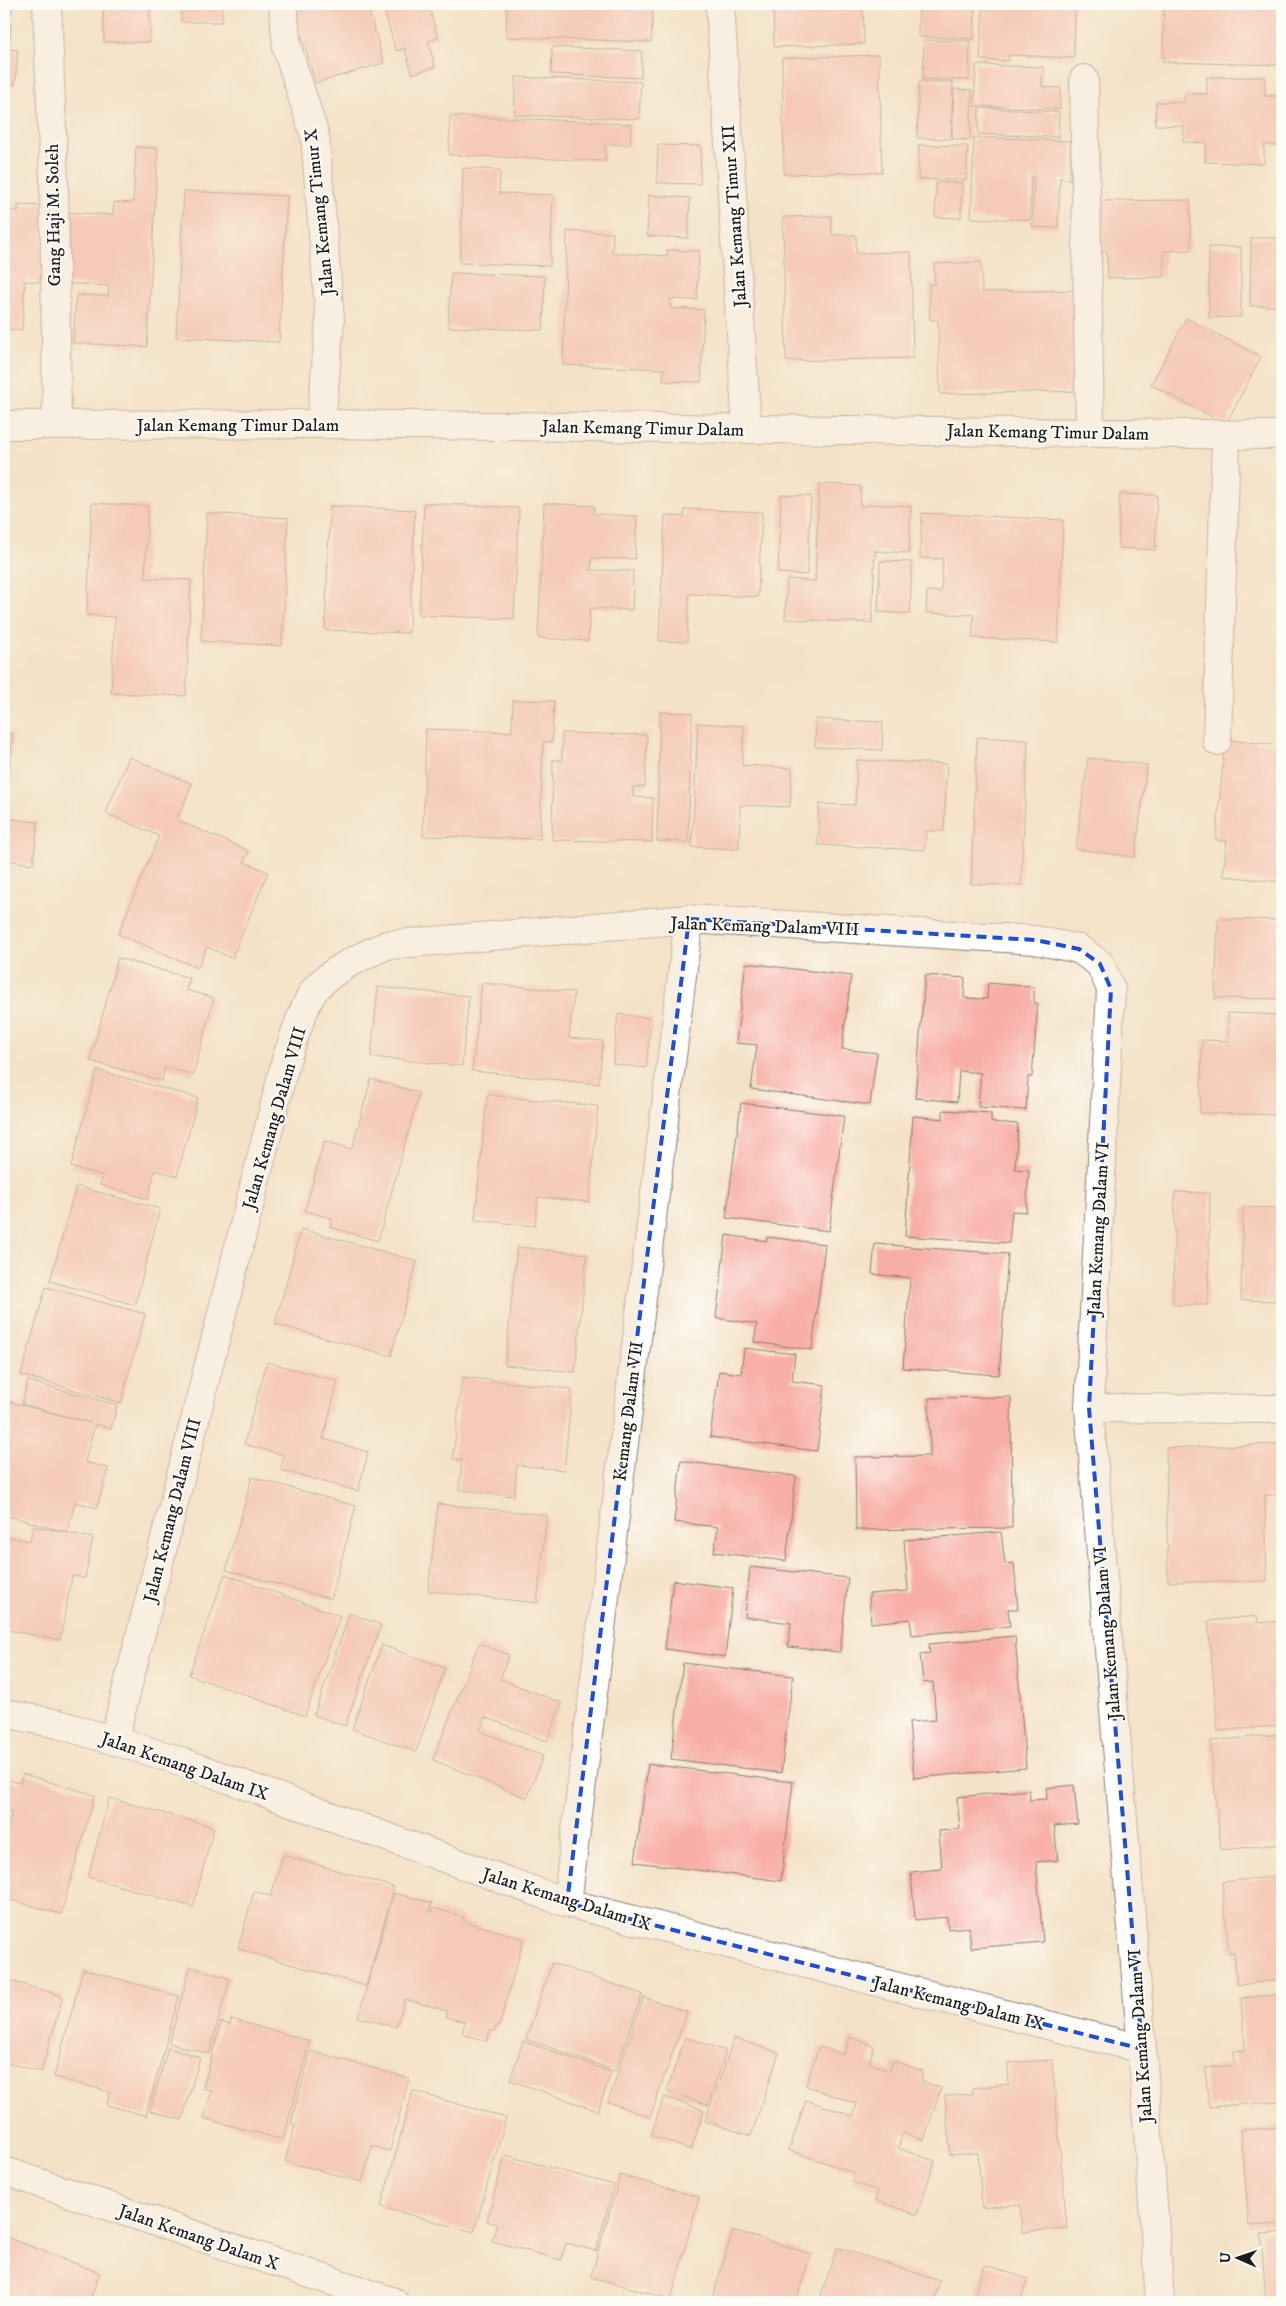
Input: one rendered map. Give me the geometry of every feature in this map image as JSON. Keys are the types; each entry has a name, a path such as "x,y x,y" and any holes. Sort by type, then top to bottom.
{"street":[{"name":"Gang Haji M. Soleh","path":"47,4 54,180 57,426"},
{"name":"Jalan Kemang Timur X","path":"283,4 288,48 314,136 330,320 321,424"},
{"name":"Jalan Kemang Timur XII","path":"720,4 747,429"},
{"path":"1084,79 1090,432"},
{"name":"Jalan Kemang Timur Dalam","path":"4,425 321,424 1282,435"},
{"path":"1217,741 1226,435"},
{"name":"Jalan Kemang Dalam VIII","path":"114,1740 286,1060 314,992 335,973 358,958 388,945 689,919 1035,940 1079,949 1100,964"},
{"name":"Kemang Dalam VII","path":"567,1903 689,919"},
{"name":"Jalan Kemang Dalam VI","path":"1100,964 1110,989 1089,1408 1142,2049 1160,2302"},
{"path":"1089,1408 1282,1409"},
{"name":"Jalan Kemang Dalam IX","path":"4,1713 58,1724 171,1758 567,1903 1142,2049"},
{"name":"Jalan Kemang Dalam X","path":"4,2171 394,2302"}],"highlighted area":[{"path":"689,919 1035,940 1079,949 1100,964 1111,989 1089,1408 1142,2049 567,1903"}],"building":[{"path":"4,4 12,4 11,15 4,14"},
{"path":"103,4 222,4 222,22 181,22 181,6 150,7 150,42 104,42"},
{"path":"292,4 367,4 384,63 316,83"},
{"path":"382,4 428,4 438,38 428,41 435,67 412,74 405,48 396,51"},
{"path":"507,4 653,4 651,42 506,37"},
{"path":"773,4 863,4 864,44 774,47"},
{"path":"919,4 975,4 974,39 918,37"},
{"path":"983,4 1073,4 1072,6 1075,7 1074,58 1009,55 1009,61 980,60"},
{"path":"1164,4 1282,4 1282,65 1163,62"},
{"path":"4,22 11,23 9,49 18,50 15,85 4,84"},
{"path":"924,40 970,41 969,80 923,79"},
{"path":"552,47 642,51 641,78 551,74"},
{"path":"879,55 882,172 784,174 782,58"},
{"path":"976,65 1043,67 1042,87 1061,88 1060,109 974,106"},
{"path":"516,77 641,82 639,119 514,115"},
{"path":"1207,77 1265,77 1265,96 1282,96 1282,145 1264,145 1264,164 1205,162 1206,143 1183,142 1184,126 1155,125 1156,102 1184,102 1185,94 1207,94"},
{"path":"919,81 953,82 951,139 917,138"},
{"path":"954,89 972,90 970,140 952,139"},
{"path":"979,108 1059,112 1058,137 978,134"},
{"path":"450,116 631,124 630,145 605,144 605,161 449,155"},
{"path":"974,137 1071,141 1070,179 1060,178 1058,228 1032,227 1034,178 1031,177 1030,220 971,218"},
{"path":"658,145 701,146 700,184 657,183"},
{"path":"919,145 968,146 966,180 918,179"},
{"path":"136,147 158,148 147,347 73,343 76,295 108,296 109,286 61,283 65,212 113,215 114,202 133,203"},
{"path":"463,168 500,170 499,193 553,195 550,266 460,263"},
{"path":"936,182 962,183 961,218 935,217"},
{"path":"184,191 287,196 279,342 176,337"},
{"path":"649,195 690,198 688,238 647,236"},
{"path":"1190,200 1191,250 1164,251 1164,277 1108,278 1107,252 1097,252 1096,201"},
{"path":"18,205 44,206 40,282 25,281 22,330 4,329 4,210 18,211"},
{"path":"831,216 832,235 856,235 856,253 911,252 913,358 786,361 783,217"},
{"path":"567,231 613,233 612,253 667,256 667,250 699,251 697,300 670,299 670,308 704,310 701,382 663,381 664,369 563,365"},
{"path":"1251,238 1282,238 1282,306 1250,306"},
{"path":"1209,247 1241,247 1241,317 1209,318"},
{"path":"981,262 982,292 1077,290 1079,391 940,394 938,320 930,320 929,284 935,284 934,264"},
{"path":"451,273 545,276 543,330 448,327"},
{"path":"1186,318 1261,357 1226,424 1151,385"},
{"path":"819,484 861,486 860,506 869,506 869,504 911,506 909,553 875,551 872,623 785,619 787,579 815,581"},
{"path":"1120,494 1157,495 1155,550 1118,548"},
{"path":"781,495 811,496 807,575 778,573"},
{"path":"92,503 148,506 145,578 191,580 186,696 111,693 115,617 87,615"},
{"path":"424,503 519,508 514,619 419,615"},
{"path":"544,503 594,506 594,514 637,516 635,559 592,558 591,570 633,571 632,610 590,608 588,641 538,638"},
{"path":"330,506 415,510 409,633 325,630"},
{"path":"685,509 762,512 758,597 689,594 687,642 659,641 665,515 684,517"},
{"path":"207,513 288,518 282,646 201,641"},
{"path":"922,513 1063,520 1058,642 972,638 974,615 926,613 927,591 941,592 943,559 920,558"},
{"path":"880,561 912,562 910,614 878,612"},
{"path":"513,700 554,701 552,742 543,742 540,839 423,836 426,729 512,732"},
{"path":"660,712 692,713 688,842 657,841"},
{"path":"816,719 883,722 882,750 815,747"},
{"path":"698,723 744,726 742,765 792,768 790,807 740,805 739,849 692,847"},
{"path":"4,732 13,734 5,806 4,806"},
{"path":"562,733 647,735 645,787 633,787 633,797 653,798 652,842 552,840 553,760 562,760"},
{"path":"977,737 1028,740 1021,885 971,884"},
{"path":"1225,740 1282,745 1282,882 1223,876 1227,841 1216,840"},
{"path":"129,757 192,784 177,820 249,851 244,862 268,872 232,958 207,947 198,968 118,934 159,836 106,813"},
{"path":"1088,758 1147,765 1135,857 1076,849"},
{"path":"857,760 947,764 944,831 926,831 925,850 818,845 819,804 855,805"},
{"path":"4,818 38,822 33,864 4,860"},
{"path":"1218,919 1282,920 1282,999 1215,998"},
{"path":"118,958 190,978 186,990 214,998 193,1075 165,1067 162,1081 90,1061"},
{"path":"746,963 851,976 842,1049 877,1053 870,1105 751,1089 757,1045 736,1043"},
{"path":"925,975 965,978 964,998 987,999 988,983 1034,987 1034,1003 1038,1003 1032,1077 1028,1077 1026,1110 978,1107 981,1073 959,1071 957,1102 915,1098"},
{"path":"482,983 574,992 569,1038 603,1041 599,1084 472,1071"},
{"path":"378,987 469,996 462,1066 371,1057"},
{"path":"1228,1013 1282,1015 1282,1115 1200,1113 1202,1040 1228,1041"},
{"path":"618,1014 651,1018 646,1068 613,1064"},
{"path":"97,1070 198,1098 177,1176 155,1170 148,1199 100,1185 103,1176 71,1167"},
{"path":"371,1079 419,1093 378,1241 330,1227 332,1218 305,1211 324,1141 352,1149"},
{"path":"487,1095 598,1106 589,1202 538,1197 535,1226 475,1220"},
{"path":"741,1103 844,1116 829,1231 726,1218"},
{"path":"943,1110 991,1113 991,1122 1018,1124 1015,1169 1029,1170 1026,1212 1012,1211 1009,1243 905,1236 913,1116 943,1119"},
{"path":"76,1186 160,1209 135,1305 50,1281"},
{"path":"1175,1192 1210,1193 1208,1305 1173,1305"},
{"path":"1243,1207 1282,1208 1282,1301 1241,1300"},
{"path":"301,1229 417,1261 391,1356 275,1324"},
{"path":"726,1235 767,1241 767,1237 825,1244 812,1350 754,1342 757,1324 716,1318"},
{"path":"875,1244 1008,1254 999,1375 903,1368 910,1278 872,1274"},
{"path":"517,1247 587,1254 575,1372 505,1365"},
{"path":"46,1287 145,1314 121,1403 21,1375"},
{"path":"744,1348 795,1354 792,1381 825,1385 817,1451 710,1437 719,1371 741,1374"},
{"path":"267,1362 338,1381 323,1439 368,1452 358,1491 281,1470 284,1455 244,1444"},
{"path":"462,1377 572,1389 564,1470 517,1465 514,1496 459,1490 462,1460 453,1459"},
{"path":"28,1381 117,1405 111,1429 95,1424 85,1462 108,1468 97,1508 75,1502 67,1532 4,1515 4,1424 10,1402 91,1423 22,1404"},
{"path":"1011,1397 1012,1528 856,1530 855,1457 930,1456 929,1398"},
{"path":"1282,1444 1282,1495 1265,1495 1267,1581 1168,1582 1166,1448"},
{"path":"681,1461 796,1476 786,1561 714,1552 718,1527 674,1522"},
{"path":"252,1477 356,1506 331,1599 226,1570"},
{"path":"438,1504 547,1515 537,1603 428,1591"},
{"path":"33,1526 93,1538 85,1578 72,1576 60,1640 4,1629 4,1536 30,1541"},
{"path":"1001,1532 1005,1564 1014,1563 1018,1609 1008,1609 1010,1626 912,1635 910,1619 871,1623 869,1594 908,1591 904,1540"},
{"path":"750,1567 848,1578 840,1652 788,1647 791,1623 745,1617"},
{"path":"225,1574 340,1616 305,1716 189,1675"},
{"path":"673,1580 733,1588 725,1657 665,1649"},
{"path":"350,1613 381,1625 345,1726 314,1715"},
{"path":"1257,1616 1258,1623 1282,1621 1282,1725 1218,1731 1208,1621"},
{"path":"1015,1636 1026,1768 914,1778 909,1722 936,1720 933,1682 923,1683 920,1654 930,1653 929,1644"},
{"path":"479,1643 509,1655 500,1679 562,1703 547,1741 485,1717 480,1731 543,1756 527,1798 433,1760"},
{"path":"382,1645 445,1668 416,1752 352,1729"},
{"path":"683,1663 793,1676 781,1773 671,1759"},
{"path":"1282,1734 1282,1844 1221,1850 1210,1741"},
{"path":"648,1764 793,1782 781,1881 635,1862"},
{"path":"23,1774 95,1795 61,1914 4,1898 4,1840 12,1812 4,1810 4,1779 20,1783"},
{"path":"1074,1785 1078,1824 1054,1826 1058,1860 1036,1862 1043,1942 971,1948 969,1927 948,1929 947,1917 915,1920 911,1872 942,1869 939,1831 960,1829 957,1797 1029,1790 1030,1800 1047,1799 1046,1788"},
{"path":"109,1798 214,1827 193,1907 88,1877"},
{"path":"283,1855 394,1887 366,1986 238,1949 254,1891 271,1896"},
{"path":"1282,1876 1282,1980 1237,1985 1234,1952 1229,1953 1222,1882"},
{"path":"394,1893 432,1903 429,1912 432,1912 433,1908 464,1917 463,1921 524,1939 499,2026 496,2026 495,2031 491,2030 487,2041 462,2034 465,2022 446,2017 447,2011 405,1999 396,2027 358,2017"},
{"path":"552,1963 642,1994 616,2071 526,2039"},
{"path":"190,1967 230,1978 209,2054 169,2043"},
{"path":"83,1969 179,1996 146,2116 107,2105 110,2092 54,2077"},
{"path":"4,1979 63,1996 41,2072 4,2062"},
{"path":"1282,1994 1282,2101 1209,2107 1205,2068 1235,2065 1234,2051 1245,2050 1241,1998"},
{"path":"644,1997 687,2012 650,2117 608,2102"},
{"path":"231,2019 310,2041 283,2140 204,2118 212,2091 203,2088 221,2022 230,2025"},
{"path":"685,2037 726,2051 708,2105 667,2091"},
{"path":"850,2037 874,2046 869,2063 890,2071 893,2061 923,2071 921,2081 941,2088 924,2140 903,2133 898,2148 935,2161 917,2215 875,2200 878,2191 852,2182 855,2173 789,2150 806,2100 853,2116 857,2104 806,2086 819,2046 844,2055"},
{"path":"734,2038 779,2053 751,2136 705,2121"},
{"path":"523,2041 611,2072 598,2111 510,2080"},
{"path":"168,2048 200,2057 182,2120 150,2111"},
{"path":"311,2051 409,2078 390,2151 372,2146 362,2182 285,2161 295,2125 291,2123"},
{"path":"1052,2060 1067,2228 1022,2232 1020,2204 982,2208 978,2153 950,2155 945,2096 973,2094 972,2088 1009,2084 1008,2063"},
{"path":"413,2091 506,2118 474,2232 381,2207"},
{"path":"664,2097 704,2110 691,2150 651,2135"},
{"path":"1282,2127 1282,2224 1249,2226 1241,2130"},
{"path":"505,2155 614,2185 596,2251 566,2243 561,2260 492,2241 497,2224 487,2221"},
{"path":"620,2175 699,2197 671,2299 591,2277"},
{"path":"733,2230 811,2254 796,2302 711,2302"},
{"path":"1282,2232 1282,2302 1266,2302 1261,2234"},
{"path":"4,2236 100,2273 89,2302 4,2302"},
{"path":"837,2247 940,2281 934,2302 819,2302"},
{"path":"985,2265 1028,2279 1020,2302 972,2302"}]}
